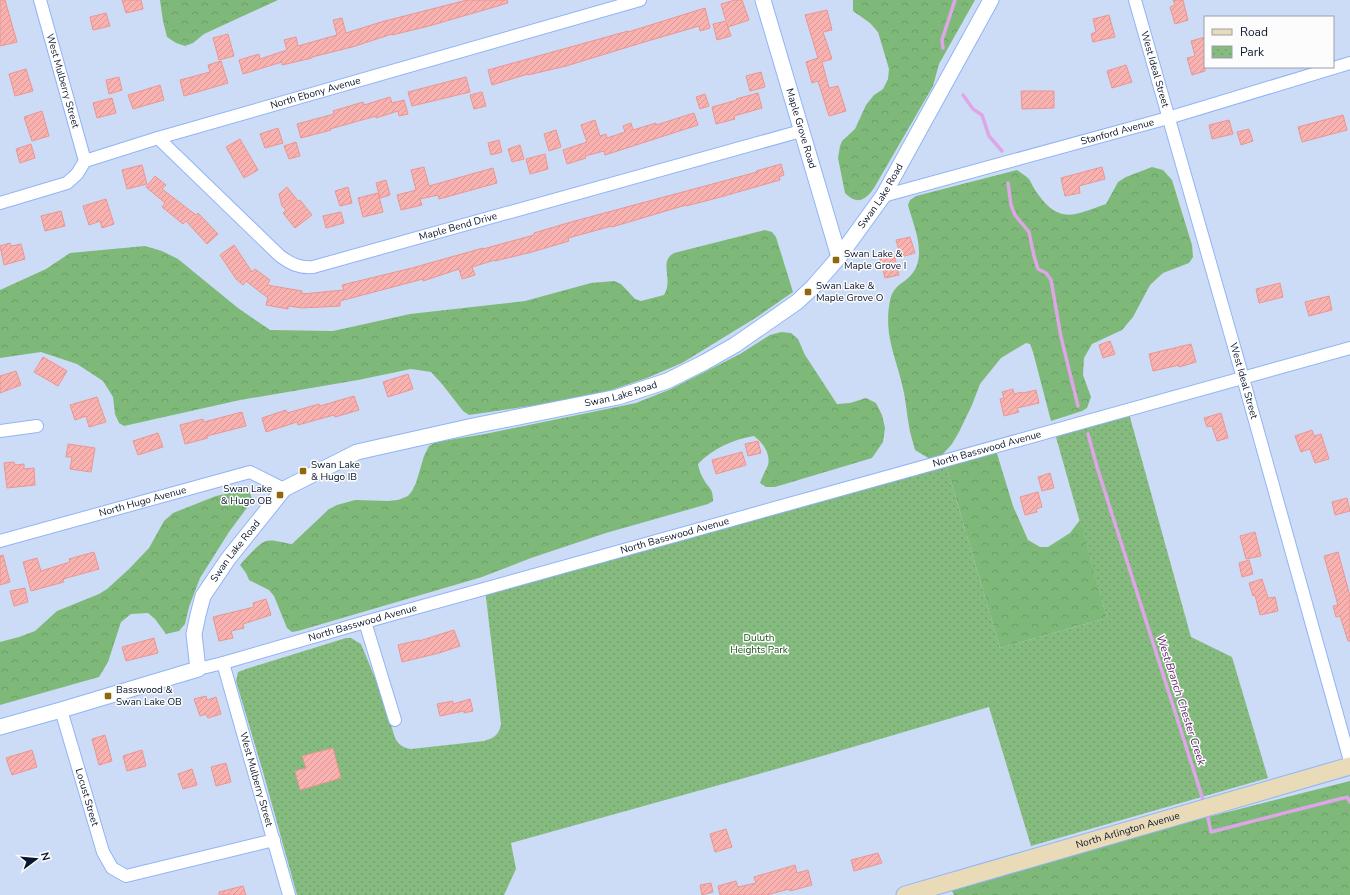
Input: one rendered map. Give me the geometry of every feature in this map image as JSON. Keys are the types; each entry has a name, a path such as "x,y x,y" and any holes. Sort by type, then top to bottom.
{"main road":[{"name":"North Arlington Avenue","path":"905,895 1350,766"}],"street":[{"name":"West Mulberry Street","path":"40,0 85,161"},
{"name":"North Ebony Avenue","path":"85,161 158,138 640,0"},
{"name":"Maple Grove Road","path":"763,0 839,257"},
{"name":"Swan Lake Road","path":"198,669 194,634 203,596 228,559 284,488 357,452 473,426 618,397 666,381 735,345 796,302 813,287 839,257 883,196 991,0"},
{"name":"West Ideal Street","path":"1135,0 1350,761"},
{"name":"Stanford Avenue","path":"1334,68 1350,63"},
{"name":"Stanford Avenue","path":"883,196 1168,118 1333,68"},
{"name":"Maple Bend Drive","path":"158,138 280,256 296,266 313,268 801,131"},
{"path":"0,203 67,183 77,174 85,161"},
{"name":"North Basswood Avenue","path":"0,726 61,710 364,622 1350,348"},
{"path":"0,431 37,426"},
{"name":"North Hugo Avenue","path":"0,541 250,472 284,488"},
{"path":"364,622 395,720"},
{"name":"West Mulberry Street","path":"224,663 289,895"},
{"name":"Locust Street","path":"61,710 103,852 112,868 126,876 274,840"}],"green space":[{"path":"160,0 278,0 204,34 193,43 185,46 176,43 167,37"},
{"path":"853,0 975,0 939,64 933,86 874,188 861,200 853,199 845,193 838,158 840,146 842,141 855,129 866,105 874,95 883,89 888,79 889,69 878,32 870,23 853,11"},
{"path":"1152,167 1163,170 1172,180 1192,245 1193,257 1189,263 1163,273 1150,285 1133,317 1122,330 1092,344 1084,358 1083,375 1091,397 1087,408 1051,421 1033,352 1030,344 1026,343 1001,358 980,384 959,432 952,444 942,455 930,459 915,450 909,429 904,393 888,325 890,300 893,293 896,288 914,271 918,263 918,244 908,205 910,200 916,196 1017,170 1029,179 1037,193 1053,210 1068,215 1076,214 1106,204 1118,182 1126,177"},
{"path":"765,230 772,232 776,237 793,292 757,317 682,363 647,378 608,391 558,402 469,415 463,411 431,372 411,369 358,380 240,400 124,426 119,423 115,414 113,397 103,381 77,364 41,352 0,358 0,290 46,269 70,253 145,246 162,251 178,259 238,308 270,330 333,331 410,314 525,301 591,283 614,281 621,284 635,299 641,301 664,295 668,283 666,266 667,261 674,253"},
{"path":"781,332 791,333 798,339 805,355 837,404 850,403 866,398 876,403 882,415 885,428 883,442 872,458 775,487 766,487 760,483 769,461 767,452 760,441 754,436 746,437 717,449 698,464 702,476 711,489 713,501 708,504 606,533 531,558 482,577 298,631 292,632 287,628 274,596 269,590 249,580 240,565 263,542 275,541 292,544 329,509 337,505 355,500 398,500 408,496 416,483 424,456 429,446 436,442 485,434 636,403 671,389 740,354 770,335"},
{"name":"Duluth Heights Park","path":"1128,410 1191,637 1232,657 1268,778 1031,846 989,707 812,759 511,843 516,869 504,895 297,895 236,681 238,672 346,638 351,638 361,644 382,695 395,738 402,746 411,749 491,739 496,736 501,724 485,589 945,461 1000,648 1107,618 1054,430"},
{"path":"995,447 1013,506 1028,540 1040,547 1048,547 1070,533 1080,520 1107,618 1000,648 945,461"},
{"path":"243,490 249,491 252,498 249,505 229,532 200,578 189,607 185,624 179,631 166,634 155,619 148,613 131,614 121,622 108,662 99,677 0,705 0,642 35,631 57,611 99,594 107,589 149,548 164,521 173,513 216,496"},
{"path":"1350,781 1350,895 954,895 948,883"}],"building":[{"path":"0,0 5,0 17,42 0,46"},
{"path":"122,0 141,0 143,9 126,13"},
{"path":"467,0 507,0 508,3 429,26 392,34 312,58 282,65 282,62 243,74 239,60 259,54 260,59 287,50 284,40 296,37 298,46 337,35 333,20 342,18 346,33 381,22"},
{"path":"735,0 742,0 749,20 728,27 731,36 717,40 713,24 726,21 721,4"},
{"path":"1173,0 1183,0 1188,20 1175,24 1170,7 1175,5"},
{"path":"705,8 710,28 700,31 699,26 566,66 528,74 492,85 488,70 628,32"},
{"path":"827,10 832,30 823,32 832,59 822,62 829,88 838,86 846,111 829,116 818,81 812,83 806,62 818,58 805,15"},
{"path":"106,13 110,26 93,30 90,17"},
{"path":"1109,15 1115,37 1093,42 1091,34 1096,32 1093,19"},
{"path":"228,34 234,56 219,60 213,38"},
{"path":"1204,37 1205,71 1192,75 1187,58 1195,56 1191,41"},
{"path":"221,61 228,83 184,96 180,80 210,72 208,65"},
{"path":"1126,65 1132,82 1112,88 1107,71"},
{"path":"26,69 33,91 15,96 9,74"},
{"path":"761,72 765,87 750,91 746,76"},
{"path":"119,77 122,90 109,94 106,80"},
{"path":"466,77 470,92 412,106 408,92"},
{"path":"160,85 164,100 133,109 128,95"},
{"path":"1021,91 1054,91 1054,108 1022,109"},
{"path":"482,92 486,106 474,109 470,95"},
{"path":"758,93 762,108 734,116 735,119 716,124 712,107"},
{"path":"705,94 709,106 700,109 696,97"},
{"path":"390,97 392,103 404,100 408,114 399,116 398,111 301,138 297,124 334,114 333,111 363,102 364,105"},
{"path":"112,98 116,113 97,118 93,103"},
{"path":"42,111 49,136 32,141 24,117"},
{"path":"694,113 698,125 605,155 604,151 585,156 586,158 567,164 563,150 587,142 581,125 595,120 600,136 606,134 607,138 625,132 623,126 631,123 633,130 656,123 656,125"},
{"path":"1343,115 1347,130 1302,142 1298,127"},
{"path":"1229,120 1233,134 1212,139 1209,125"},
{"path":"278,128 283,143 265,148 260,134"},
{"path":"1249,129 1253,141 1241,145 1237,132"},
{"path":"556,130 561,147 549,151 544,134"},
{"path":"240,139 258,170 244,178 226,147"},
{"path":"499,140 502,152 491,155 488,143"},
{"path":"296,142 300,156 289,159 284,146"},
{"path":"31,144 35,158 20,163 16,149"},
{"path":"520,145 524,159 512,162 508,149"},
{"path":"545,154 548,169 530,174 526,159"},
{"path":"781,164 784,175 779,177 780,180 568,238 569,241 532,252 495,260 472,267 475,275 462,279 459,269 423,281 423,279 340,301 340,306 302,308 288,306 288,309 266,305 268,298 246,281 243,285 236,279 220,255 234,245 252,272 255,269 270,280 267,285 302,291 302,294 344,290 342,285 534,235 534,233 571,222 757,172 756,171"},
{"path":"142,165 147,184 127,189 122,170"},
{"path":"424,167 429,186 493,168 497,183 439,199 438,195 420,199 422,205 401,210 397,195 416,190 411,170"},
{"path":"1102,167 1105,179 1079,186 1080,193 1065,196 1061,178"},
{"path":"155,176 166,185 162,189 196,215 198,213 218,234 207,244 186,221 183,224 162,207 165,203 146,187"},
{"path":"386,180 390,195 380,198 376,183"},
{"path":"287,187 312,215 295,228 283,213 286,210 282,206 279,194"},
{"path":"348,187 352,203 340,206 335,191"},
{"path":"378,193 383,212 363,217 358,198"},
{"path":"106,199 114,224 102,228 100,221 89,225 83,206"},
{"path":"61,211 65,226 45,231 41,216"},
{"path":"341,212 344,223 326,228 323,216"},
{"path":"910,237 915,253 901,257 896,240"},
{"path":"10,243 11,246 21,244 25,259 4,265 0,246"},
{"path":"894,255 899,275 885,278 880,258"},
{"path":"1280,283 1283,297 1259,303 1256,289"},
{"path":"1329,296 1332,310 1309,316 1305,302"},
{"path":"1110,341 1115,354 1103,358 1099,345"},
{"path":"1191,344 1196,362 1179,367 1179,365 1153,371 1149,354"},
{"path":"43,357 67,371 58,386 34,372"},
{"path":"16,371 21,385 0,393 0,376"},
{"path":"408,374 413,389 388,397 383,382"},
{"path":"1013,389 1014,394 1036,390 1039,403 1017,408 1019,412 1004,416 1000,399 1004,398 1002,392"},
{"path":"354,396 359,410 298,425 297,422 266,432 262,418 286,410 287,413 319,404 320,406"},
{"path":"97,397 106,422 89,427 86,416 75,420 70,405"},
{"path":"242,412 246,426 207,436 208,438 185,444 180,425 203,419 204,422"},
{"path":"1221,413 1228,438 1217,441 1212,426 1207,427 1204,418"},
{"path":"1312,430 1314,436 1321,434 1329,459 1315,463 1310,449 1301,452 1295,436"},
{"path":"158,433 163,447 138,455 133,441"},
{"path":"758,441 761,453 748,456 745,444"},
{"path":"68,444 95,448 91,472 70,469 72,457 66,457"},
{"path":"742,452 746,465 716,474 712,460"},
{"path":"14,462 15,465 24,464 24,469 34,468 35,485 7,488 4,463"},
{"path":"1050,473 1054,488 1042,491 1038,477"},
{"path":"1038,492 1042,507 1036,509 1037,512 1025,515 1020,497"},
{"path":"1347,498 1350,511 1335,515 1332,502"},
{"path":"1255,532 1261,556 1246,559 1240,536"},
{"path":"94,552 99,569 63,579 64,582 31,591 23,562 37,558 41,571 70,562 69,559"},
{"path":"1338,552 1350,596 1350,641 1348,641 1340,616 1336,617 1333,606 1338,605 1324,556"},
{"path":"3,555 10,582 0,585 0,556"},
{"path":"1249,560 1253,574 1242,577 1239,563"},
{"path":"1262,579 1268,598 1275,597 1278,611 1260,615 1255,595 1253,596 1249,583"},
{"path":"25,588 28,602 14,606 10,591"},
{"path":"266,599 271,615 243,624 244,628 231,631 233,638 219,641 213,617 254,607 253,603"},
{"path":"454,630 460,646 402,662 398,645 419,641"},
{"path":"154,638 158,653 126,661 122,647"},
{"path":"206,696 207,700 216,697 221,714 208,718 206,714 200,716 194,699"},
{"path":"470,699 473,711 464,713 464,711 440,716 437,704 453,701 453,704"},
{"path":"105,735 112,761 99,765 92,739"},
{"path":"333,748 341,778 300,790 295,771 306,768 302,756"},
{"path":"32,750 37,767 12,775 6,758"},
{"path":"142,750 146,766 127,771 123,756"},
{"path":"226,763 231,782 216,786 211,767"},
{"path":"192,769 197,785 183,789 178,774"},
{"path":"726,829 732,847 715,852 710,834"},
{"path":"878,853 882,863 854,871 851,860"},
{"path":"795,865 797,873 808,870 812,885 767,895 720,895 718,886 736,881 738,887 756,883 754,877"},
{"path":"711,883 713,892 702,895 700,885"},
{"path":"243,886 246,895 219,895 219,892"}],"waterway":[{"name":"West Branch Chester Creek","path":"943,48 942,40 955,0"},
{"name":"West Branch Chester Creek","path":"963,95 973,109 982,115 989,136 1002,151"},
{"name":"West Branch Chester Creek","path":"1008,183 1011,205 1015,215 1029,232 1038,269 1046,273 1051,280 1061,337 1078,406"},
{"name":"West Branch Chester Creek","path":"1088,434 1097,467 1204,803"},
{"name":"West Branch Chester Creek","path":"1207,813 1211,832 1347,797 1350,802"}],"place":[{"name":"Swan Lake & Maple Grove I","path":"836,260"},
{"name":"Swan Lake & Maple Grove O","path":"808,292"},
{"name":"Swan Lake & Hugo IB","path":"303,471"},
{"name":"Swan Lake & Hugo OB","path":"280,495"},
{"name":"Basswood & Swan Lake OB","path":"108,696"}]}
